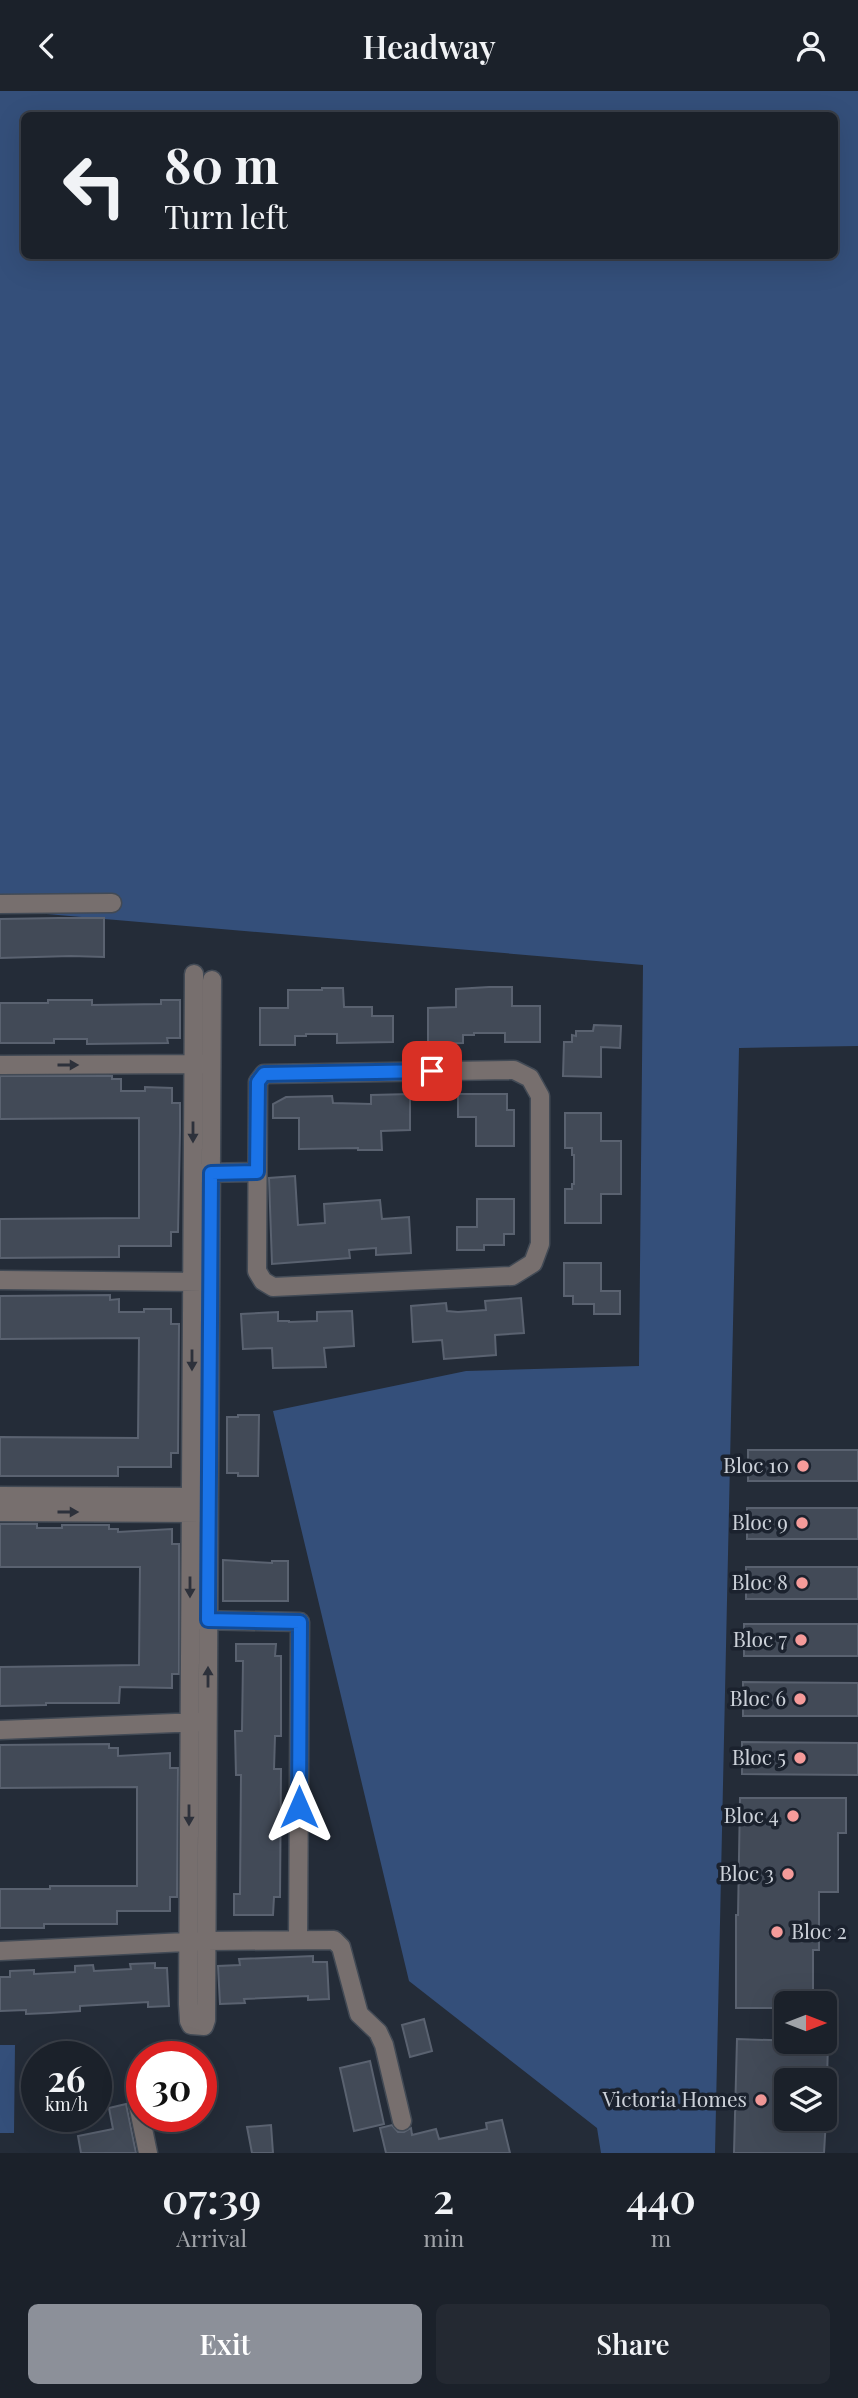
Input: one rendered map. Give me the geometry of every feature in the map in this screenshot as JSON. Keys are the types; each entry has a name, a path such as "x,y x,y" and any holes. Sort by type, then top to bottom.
{"street":[{"path":"0,904 112,903"},
{"path":"194,974 203,1064"},
{"path":"197,1941 203,1064 212,980"},
{"path":"0,1065 203,1064"},
{"path":"514,1070 530,1078 540,1096 540,1244 533,1263 512,1276 273,1287 263,1281 257,1271 257,1172 258,1082 267,1073 514,1070"},
{"path":"202,1173 257,1172"},
{"path":"0,1280 201,1282"},
{"path":"0,1496 200,1505"},
{"path":"0,1513 200,1505"},
{"path":"199,1620 300,1622 298,1940"},
{"path":"0,1730 199,1722"},
{"path":"0,1951 197,1941 334,1940 339,1943 356,2008 362,2019 378,2032 384,2045 402,2120"},
{"path":"144,2132 148,2153"}],"shaded area":[{"path":"0,91 858,91 858,1046 739,1048 715,2153 601,2153 597,2128 409,1981 273,1411 466,1371 639,1366 643,965 0,910"},
{"path":"0,2045 15,2045 14,2133 0,2133"}],"building":[{"path":"104,918 104,957 0,958 0,919"},
{"path":"512,987 512,1006 540,1006 540,1042 505,1042 505,1033 474,1033 463,1035 463,1043 428,1044 428,1008 456,1007 456,989"},
{"path":"343,988 344,1007 372,1007 372,1016 393,1016 393,1042 337,1043 337,1034 306,1034 295,1036 295,1045 260,1045 260,1008 288,1008 288,990"},
{"path":"48,1000 92,1000 92,1005 161,1004 161,1000 180,1000 180,1038 167,1038 168,1043 87,1044 87,1039 54,1039 54,1043 0,1043 0,1003 48,1003"},
{"path":"594,1025 621,1026 620,1048 601,1047 601,1077 563,1076 564,1042 572,1042 572,1035 576,1036 576,1031 593,1031"},
{"path":"0,1076 112,1076 112,1079 121,1079 121,1091 145,1091 145,1087 172,1088 172,1103 180,1103 180,1131 178,1232 171,1232 171,1246 119,1246 119,1257 0,1258 0,1219 139,1218 139,1118 0,1119"},
{"path":"410,1094 410,1130 381,1131 382,1150 299,1149 299,1118 273,1118 273,1104 286,1097 332,1096 333,1103 371,1104 371,1095"},
{"path":"458,1094 507,1094 507,1110 514,1110 514,1146 476,1146 476,1117 458,1117"},
{"path":"565,1113 601,1113 601,1141 621,1141 621,1194 601,1194 601,1223 565,1223 565,1189 572,1189 574,1184 574,1155 572,1148 565,1148"},
{"path":"295,1176 298,1225 325,1223 324,1204 380,1200 382,1219 409,1217 411,1253 376,1255 376,1248 349,1250 350,1258 272,1264 269,1178"},
{"path":"477,1199 514,1199 514,1234 504,1234 504,1245 484,1245 484,1250 457,1250 457,1227 477,1227"},
{"path":"564,1263 601,1263 601,1291 620,1291 620,1314 594,1314 594,1304 573,1304 573,1296 564,1296"},
{"path":"110,1295 110,1300 119,1299 119,1312 171,1309 171,1324 179,1324 178,1453 171,1453 171,1467 118,1467 118,1476 0,1476 0,1437 138,1438 139,1338 0,1339 0,1296"},
{"path":"521,1298 524,1333 495,1335 496,1355 444,1359 442,1340 413,1342 411,1306 446,1303 447,1311 486,1310 485,1301"},
{"path":"352,1311 354,1346 324,1348 326,1367 273,1368 272,1348 243,1349 241,1314 278,1312 278,1321 289,1322 317,1321 317,1312"},
{"path":"259,1415 258,1476 227,1473 227,1417"},
{"name":"Bloc 10","path":"748,1450 858,1450 858,1481 748,1481"},
{"name":"Bloc 9","path":"747,1508 858,1508 858,1539 747,1539"},
{"path":"0,1524 37,1524 37,1528 109,1525 109,1529 118,1529 118,1532 172,1529 172,1544 179,1544 179,1674 172,1674 172,1688 120,1687 119,1703 0,1706 0,1667 139,1665 140,1567 0,1567"},
{"path":"223,1560 272,1563 288,1561 288,1601 223,1601"},
{"name":"Bloc 8","path":"746,1567 858,1567 858,1599 746,1599"},
{"name":"Bloc 7","path":"744,1624 858,1624 858,1656 744,1656"},
{"path":"236,1644 276,1644 275,1656 281,1656 281,1736 275,1736 274,1769 281,1769 280,1897 274,1897 273,1915 234,1915 234,1894 240,1894 241,1775 236,1775 235,1731 242,1731 243,1661 236,1661"},
{"name":"Bloc 6","path":"743,1682 858,1683 858,1716 743,1716"},
{"name":"Bloc 5","path":"742,1742 858,1743 858,1775 742,1774"},
{"path":"109,1744 109,1748 118,1748 118,1756 170,1753 170,1768 178,1768 177,1897 170,1897 170,1911 117,1911 117,1924 44,1924 44,1928 0,1928 0,1889 137,1886 137,1787 0,1788 0,1745"},
{"path":"740,1798 846,1798 846,1833 838,1833 838,1892 819,1892 819,1950 813,1950 813,1991 774,1991 774,2008 736,2008"},
{"path":"313,1956 313,1962 327,1962 329,1999 308,2000 308,1996 244,1999 245,2003 220,2004 218,1966 240,1965 239,1959"},
{"path":"155,1963 155,1968 167,1968 169,2006 148,2007 148,2002 80,2006 80,2011 49,2013 0,2011 0,1977 10,1977 10,1971 34,1970 34,1974 75,1972 75,1966 93,1965 94,1971 131,1969 130,1964"},
{"path":"424,2019 432,2051 410,2057 402,2025"},
{"name":"Victoria Homes","path":"737,2039 774,2040 774,2055 828,2055 827,2068 774,2068 774,2131 825,2131 824,2153 734,2153"},
{"path":"370,2061 384,2124 354,2131 340,2068"},
{"path":"126,2104 126,2132 132,2132 136,2153 81,2153 78,2136 112,2132 112,2107"},
{"path":"502,2120 510,2153 386,2153 380,2128 392,2125 398,2132 404,2132 411,2128 412,2135 436,2129 439,2139 487,2129 486,2123"},
{"path":"271,2125 273,2153 252,2153 247,2127"}],"place":[{"name":"Bloc 10","path":"803,1466"},
{"name":"Bloc 9","path":"802,1523"},
{"name":"Bloc 8","path":"802,1583"},
{"name":"Bloc 7","path":"801,1640"},
{"name":"Bloc 6","path":"800,1699"},
{"name":"Bloc 5","path":"800,1758"},
{"name":"Bloc 4","path":"793,1816"},
{"name":"Bloc 3","path":"788,1874"},
{"name":"Bloc 2","path":"777,1932"},
{"name":"Victoria Homes","path":"761,2100"}],"route":[{"path":"299,1807 300,1622 208,1620 211,1173 257,1172 258,1082 264,1074 432,1071"}]}
